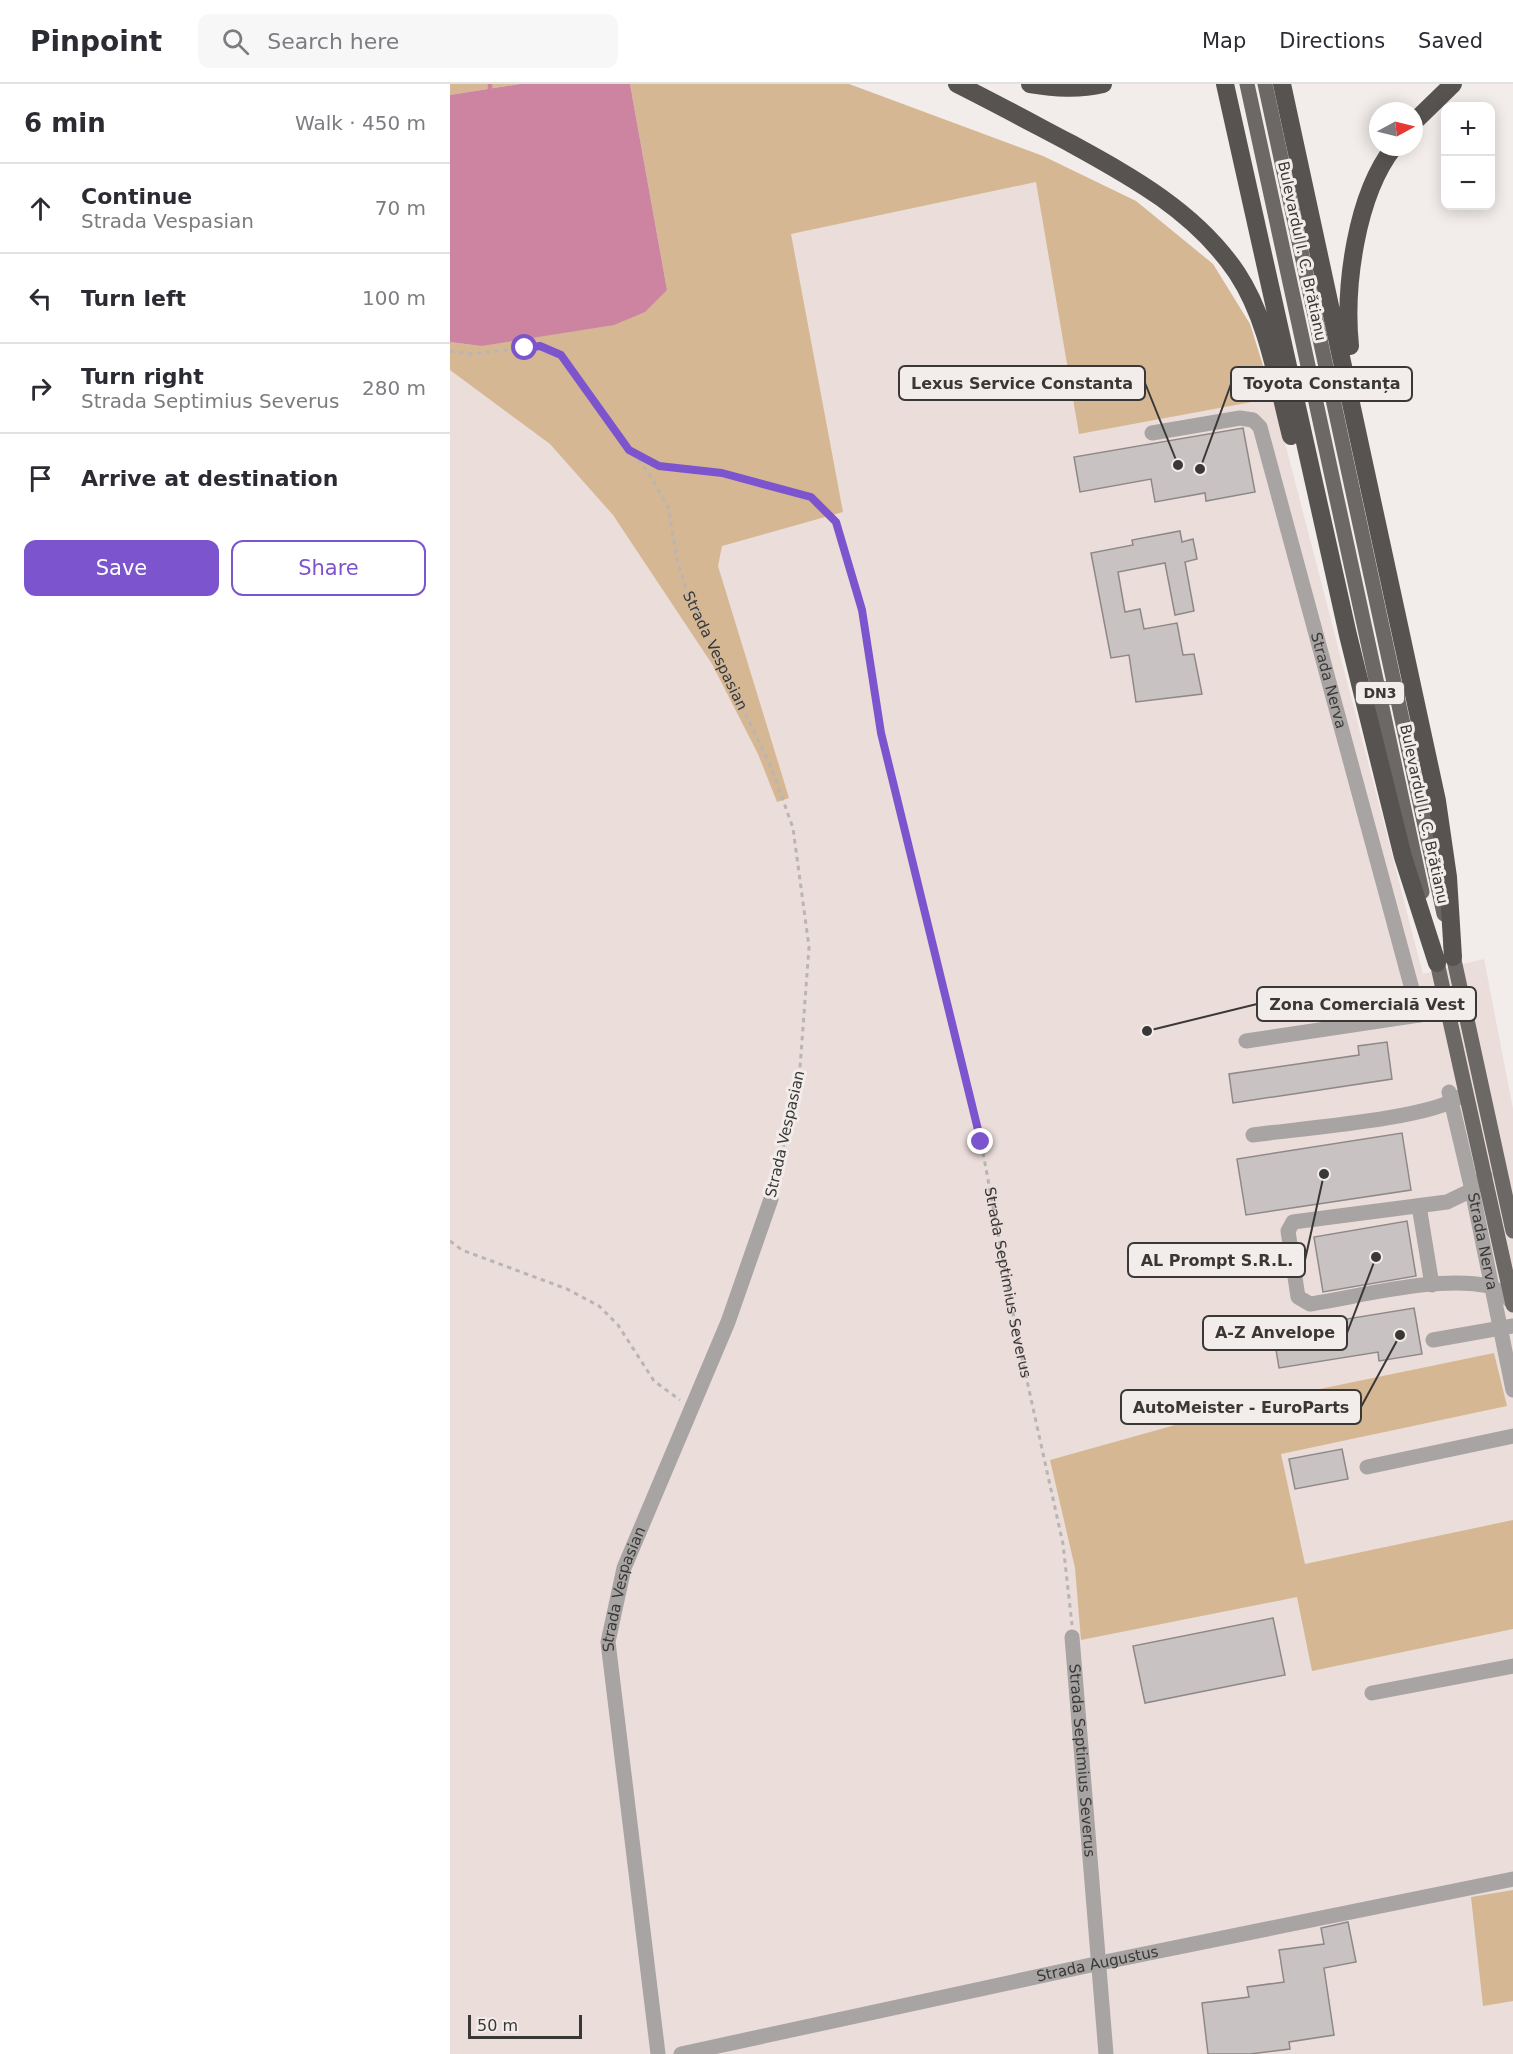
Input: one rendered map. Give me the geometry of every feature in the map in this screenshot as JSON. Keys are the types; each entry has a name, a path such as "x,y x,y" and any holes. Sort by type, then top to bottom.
{"highway":[{"path":"957,84 1142,184 1182,212 1206,235 1237,273 1259,318 1330,589 1348,635"},
{"path":"1030,84 1053,88 1084,88 1103,84"},
{"path":"1225,84 1348,635 1402,857 1445,960"},
{"path":"1282,84 1437,801 1448,877 1445,960"},
{"path":"1423,113 1453,84"},
{"path":"1360,440 1348,325 1349,274 1358,229 1374,185 1389,156"}],"main road":[{"name":"Bulevardul I. C. Brătianu","path":"1247,84 1445,960 1513,1231"},
{"name":"Bulevardul I. C. Brătianu","path":"1265,84 1445,960 1448,1010 1513,1303"}],"lane":[{"name":"Strada Nerva","path":"1152,433 1240,418 1253,420 1260,427 1419,1016"},
{"path":"1246,1041 1448,1010"},
{"path":"1252,1135 1423,1112 1466,1092"},
{"name":"Strada Nerva","path":"1451,1097 1468,1192 1492,1287 1507,1327 1513,1390"},
{"path":"1485,1176 1468,1192 1447,1202 1293,1222 1288,1231 1298,1297 1310,1304 1432,1285 1492,1287 1513,1303"},
{"name":"Strada Vespasian","path":"658,2054 608,1642 624,1568 728,1322 771,1199"},
{"path":"1419,1206 1432,1285"},
{"path":"1433,1341 1507,1327"},
{"path":"1367,1467 1513,1436"},
{"name":"Strada Septimius Severus","path":"1072,1637 1106,2054"},
{"path":"1372,1694 1513,1666"},
{"name":"Strada Augustus","path":"681,2054 1100,1963 1513,1879"}],"path":[{"name":"Strada Vespasian","path":"450,351 473,354 540,346 561,355 629,450 649,474 668,507 677,559 686,590 771,767 793,828 809,947 799,1081 771,1199"},
{"name":"Strada Septimius Severus","path":"629,450 659,466 722,473 811,497 836,522 862,610 881,733 981,1142 1018,1340 1063,1544 1070,1592 1072,1637"},
{"path":"450,1241 462,1250 567,1289 599,1305 618,1324 654,1381 692,1408"}],"shaded area":[{"path":"450,84 849,84 1043,156 1136,201 1213,264 1250,324 1272,393 1423,974 1484,959 1513,1109 1513,2054 450,2054"},
{"path":"450,84 520,84 450,95"},
{"path":"520,84 630,84 667,290 645,312 614,325 481,346 450,342 450,95"},
{"path":"630,84 849,84 1043,156 1136,201 1213,264 1250,324 1273,398 1079,434 1036,182 791,234 843,512 722,546 718,566 789,798 777,802 758,754 712,664 613,515 550,444 450,370 450,342 481,346 667,290"},
{"path":"1494,1353 1507,1406 1281,1454 1305,1564 1513,1520 1513,1629 1312,1671 1297,1597 1081,1640 1075,1568 1050,1460 1261,1401"},
{"path":"1513,1890 1513,2001 1483,2006 1471,1897"}],"building":[{"path":"1243,428 1255,492 1206,501 1205,493 1155,502 1151,479 1080,492 1074,457"},
{"path":"1180,531 1182,542 1193,539 1197,559 1185,562 1194,611 1175,615 1165,563 1118,572 1125,612 1140,609 1144,629 1177,623 1183,655 1194,654 1202,694 1136,702 1129,655 1111,658 1091,553 1133,545 1132,540"},
{"path":"1387,1042 1392,1079 1233,1103 1229,1074 1359,1055 1358,1046"},
{"path":"1402,1133 1411,1190 1246,1215 1237,1159"},
{"path":"1407,1221 1416,1276 1323,1292 1314,1237"},
{"path":"1414,1308 1422,1354 1379,1361 1378,1352 1279,1368 1273,1331"},
{"path":"1342,1449 1348,1479 1295,1489 1289,1459"},
{"path":"1273,1618 1285,1675 1145,1703 1133,1646"},
{"path":"1348,1922 1356,1962 1324,1968 1334,2035 1289,2042 1290,2049 1250,2054 1208,2054 1202,2003 1249,1997 1247,1987 1284,1982 1279,1950 1324,1944 1321,1928"}],"waterway":[{"path":"490,84 490,89"}],"place":[{"name":"Lexus Service Constanta","path":"1178,465"},
{"name":"Toyota Constanța","path":"1200,469"},
{"name":"Zona Comercială Vest","path":"1147,1031"},
{"name":"AL Prompt S.R.L.","path":"1324,1174"},
{"name":"A-Z Anvelope","path":"1376,1257"},
{"name":"AutoMeister - EuroParts","path":"1400,1335"}],"route":[{"path":"525,348 540,346 561,355 629,450 659,466 722,473 811,497 836,522 862,610 881,733 981,1142"}]}
